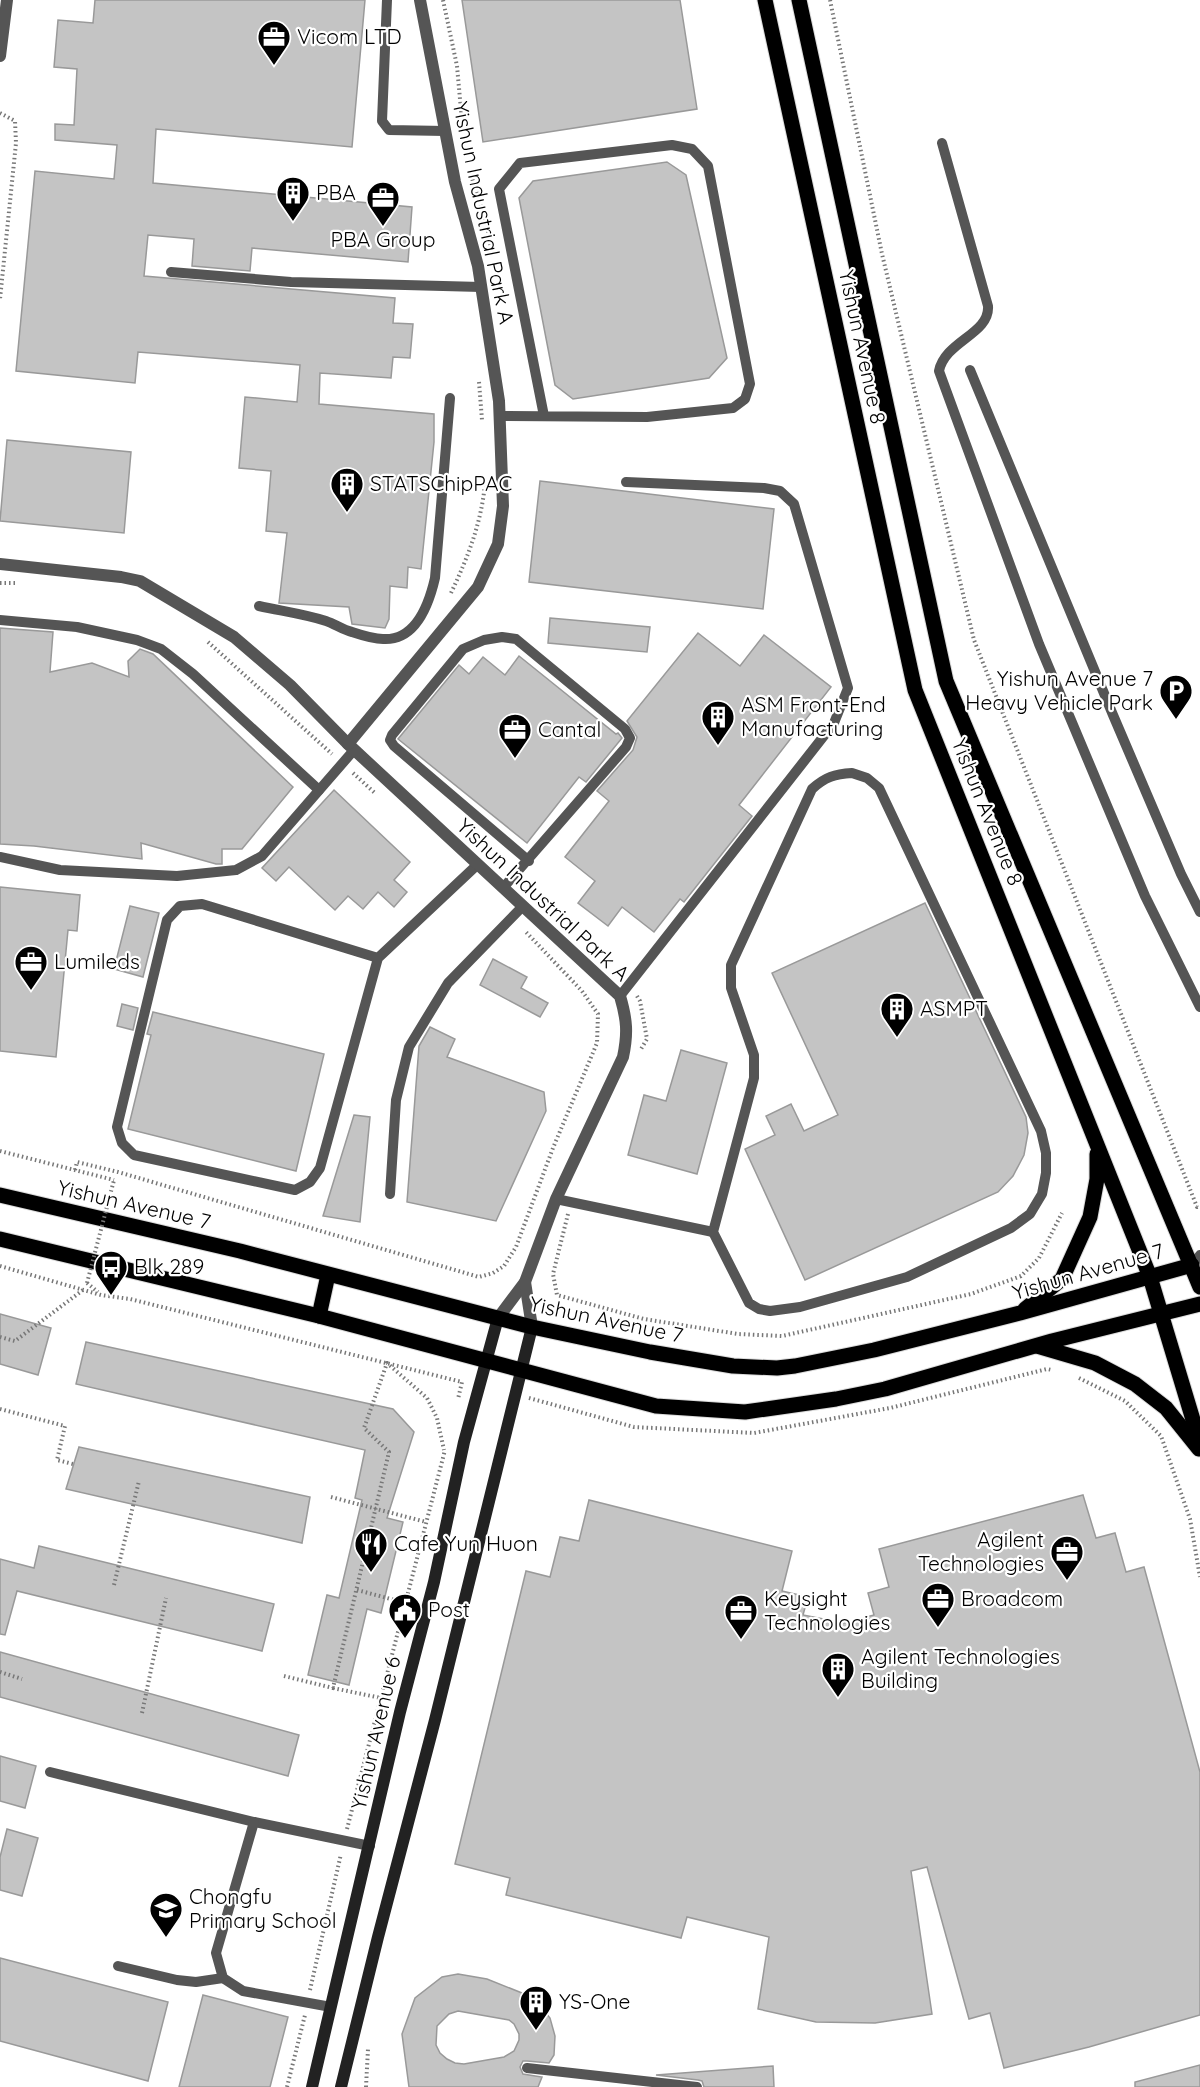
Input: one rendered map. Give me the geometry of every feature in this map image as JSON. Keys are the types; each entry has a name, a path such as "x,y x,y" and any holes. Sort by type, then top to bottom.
{"main road":[{"name":"Yishun Avenue 8","path":"765,0 915,690 1150,1277 1163,1313 1200,1443"},
{"name":"Yishun Avenue 8","path":"799,0 946,681 1196,1260 1200,1287"},
{"path":"1020,1313 1062,1279 1090,1217 1098,1179 1097,1143"},
{"name":"Yishun Avenue 7","path":"0,1195 240,1251 532,1327 650,1352 733,1366 777,1368 874,1350 1150,1277 1196,1260"},
{"path":"0,1239 319,1316 656,1407 745,1412 837,1399 885,1389 1036,1346 1200,1304"},
{"path":"319,1316 328,1275"},
{"name":"Yishun Avenue 6","path":"312,2087 485,1361 498,1318"},
{"path":"341,2087 532,1327"},
{"path":"1036,1346 1095,1363 1135,1384 1166,1408 1200,1451"}],"street":[{"path":"0,56 7,0"},
{"name":"Yishun Industrial Park A","path":"351,747 477,587 498,544 503,506 499,401 478,266 455,182 420,0"},
{"name":"Yishun Industrial Park A","path":"0,564 140,581 234,637 290,684 351,747 620,996 627,1020 627,1037 623,1057 556,1199 525,1282 498,1318"},
{"name":"Yishun Industrial Park A","path":"525,1282 532,1327"}],"lane":[{"path":"387,0 382,121 389,129 445,131"},
{"path":"942,143 989,314 983,323 946,354 940,363 939,371 1039,644 1145,896 1200,1007"},
{"path":"499,416 647,417 733,408 745,399 750,384 708,166 692,149 672,145 520,162 499,189 544,416"},
{"path":"171,272 291,282 481,287"},
{"path":"970,370 1113,715 1181,874 1200,912"},
{"path":"259,606 330,622 349,632 383,639 407,632 419,620 429,602 435,578 450,398"},
{"path":"620,996 834,723 848,688 794,504 780,491 764,488 626,482"},
{"path":"0,620 77,627 137,640 161,649 193,674 319,790"},
{"path":"504,888 529,861 626,747 630,738 626,729 516,639 502,637 484,640 463,649 390,740 393,746 529,861"},
{"path":"0,857 60,870 177,876 236,870 262,856 319,790 351,747"},
{"path":"852,773 867,778 879,788 1041,1131 1046,1153 1046,1173 1042,1194 1030,1214 1011,1228 908,1277 800,1307 770,1311 759,1309 749,1303 713,1232 754,1078 754,1055 732,988 731,965 812,789 823,779 837,774 852,773"},
{"path":"378,958 202,904 180,906 167,920 164,931 117,1127 122,1143 134,1155 295,1190 310,1182 320,1168 378,958 477,865"},
{"path":"390,1194 396,1100 409,1047 448,983 523,906"},
{"path":"556,1199 713,1232"},
{"path":"50,1772 254,1822 370,1846"},
{"path":"254,1822 216,1953 223,1978 243,1991 331,2007"},
{"path":"118,1966 177,1980 196,1982 223,1978"},
{"path":"527,2068 697,2087"}],"path":[{"path":"443,0 457,66 463,138"},
{"path":"831,0 882,254 974,640 1197,1207 1200,1206"},
{"path":"0,113 15,121 16,143 0,299"},
{"path":"468,165 488,225 490,248"},
{"path":"478,378 483,422"},
{"path":"450,596 473,542 483,511 486,476"},
{"path":"0,1151 114,1180 87,1283 101,1295"},
{"path":"75,1170 77,1162 118,1172 479,1277"},
{"path":"0,1266 101,1295 130,1299 462,1382 456,1405"},
{"path":"0,1337 15,1341 83,1290"},
{"path":"387,1363 427,1398 437,1418 444,1451"},
{"path":"333,1688 389,1452 364,1428 387,1363"},
{"path":"529,1397 634,1427 754,1433 890,1408 1047,1369 1058,1371"},
{"path":"1076,1376 1125,1401 1161,1436 1190,1519 1200,1577"},
{"path":"0,1409 65,1426 57,1460 73,1464"},
{"path":"287,2087 344,1841 447,1440"},
{"path":"114,1585 139,1481"},
{"path":"331,1497 426,1522"},
{"path":"357,1590 406,1603"},
{"path":"142,1713 166,1598"},
{"path":"0,1672 22,1679"},
{"path":"285,1676 381,1698"}],"building":[{"path":"95,0 365,0 352,147 156,129 153,183 412,207 408,262 252,248 250,271 192,266 194,239 148,235 144,276 395,298 393,323 413,324 410,358 393,357 391,378 320,373 319,404 434,414 434,442 421,569 408,567 407,588 390,586 389,619 385,628 352,624 349,607 279,603 287,533 266,531 271,471 239,468 245,397 297,402 300,365 138,352 135,383 16,371 35,171 114,179 117,145 55,140 55,124 74,125 77,69 54,67 58,20 93,23"},
{"path":"462,0 680,0 697,109 483,142"},
{"path":"667,162 686,175 727,358 709,378 573,399 555,385 519,198 533,181"},
{"path":"7,440 131,452 124,533 0,521"},
{"path":"540,481 774,509 763,609 529,582"},
{"path":"550,618 650,627 647,652 548,643"},
{"path":"0,628 53,632 50,672 92,663 129,677 128,661 140,649 153,654 293,787 242,849 222,849 222,864 141,843 142,859 0,844"},
{"name":"ASM Front-End Manufacturing","path":"698,633 740,666 764,635 831,687 739,805 752,816 684,902 680,899 654,932 622,907 608,926 578,903 595,881 565,857 609,801 597,791 633,750 637,737 627,721"},
{"name":"Cantal","path":"519,656 622,738 586,782 579,777 527,843 398,739 459,665 469,674 483,657 505,675"},
{"path":"334,790 410,862 394,880 407,892 394,907 378,892 363,909 348,896 335,910 289,867 276,881 262,868"},
{"name":"Lumileds","path":"0,887 80,895 77,931 68,930 56,1057 0,1051"},
{"name":"ASMPT","path":"925,903 1026,1117 1028,1133 1024,1155 1013,1176 998,1192 805,1280 745,1149 775,1135 766,1116 791,1104 804,1131 838,1115 772,973"},
{"path":"130,906 159,913 143,977 114,969"},
{"path":"493,959 527,977 521,988 548,1003 540,1017 480,985"},
{"path":"122,1004 138,1008 133,1030 117,1026"},
{"path":"153,1012 324,1054 296,1171 128,1129 151,1035 147,1034"},
{"path":"430,1027 455,1039 447,1057 544,1092 546,1111 496,1221 407,1202 419,1046"},
{"path":"681,1050 727,1063 697,1174 628,1155 644,1095 666,1101"},
{"path":"354,1115 370,1117 360,1222 323,1216"},
{"path":"0,1314 51,1328 38,1375 0,1364"},
{"path":"86,1342 393,1409 414,1432 387,1518 403,1522 381,1613 367,1609 349,1685 308,1675 327,1595 339,1598 362,1500 355,1498 365,1450 76,1384"},
{"path":"79,1447 310,1497 302,1543 66,1489"},
{"name":"Agilent Technologies Building","path":"1083,1495 1096,1538 1115,1533 1126,1572 1144,1567 1200,1772 1200,2015 1089,2047 1004,2068 990,2013 969,2019 927,1867 911,1871 932,2014 875,2023 816,2022 758,2009 769,1937 687,1917 681,1938 506,1895 510,1878 455,1864 526,1571 550,1577 560,1537 579,1541 589,1500 792,1551 782,1591 808,1597 803,1615 844,1623 874,1615 868,1593 889,1587 879,1549"},
{"path":"39,1546 274,1604 262,1651 17,1591 5,1635 0,1634 0,1559 34,1568"},
{"path":"0,1652 299,1735 288,1776 0,1697"},
{"path":"0,1756 36,1766 25,1808 0,1801"},
{"path":"7,1829 38,1838 22,1896 0,1890 0,1857"},
{"path":"0,1958 168,2002 148,2081 0,2041"},
{"name":"YS-One","path":"458,1974 487,1979 522,1993 538,2003 550,2018 555,2036 554,2055 549,2063 523,2061 520,2067 523,2074 542,2077 538,2087 409,2087 402,2034 415,1998 442,1977","holes":["458,2011 509,2020 514,2024 519,2040 514,2051 504,2057 464,2064 455,2063 440,2053 436,2045 437,2026 449,2014"]},
{"path":"203,1995 288,2017 270,2087 179,2087"},
{"path":"1200,2065 1200,2087 1135,2087 1135,2082"},
{"path":"773,2066 774,2087 704,2087 702,2081 698,2080 656,2075"}],"place":[{"name":"Vicom LTD","path":"274,66"},
{"name":"PBA","path":"293,222"},
{"name":"PBA Group","path":"383,227"},
{"name":"STATSChipPAC","path":"347,513"},
{"name":"Yishun Avenue 7 Heavy Vehicle Park","path":"1176,720"},
{"name":"ASM Front-End Manufacturing","path":"718,746"},
{"name":"Cantal","path":"515,759"},
{"name":"Lumileds","path":"31,991"},
{"name":"ASMPT","path":"897,1038"},
{"name":"Blk 289","path":"111,1296"},
{"name":"Cafe Yun Huon","path":"371,1573"},
{"name":"Agilent Technologies","path":"1067,1581"},
{"name":"Broadcom","path":"938,1628"},
{"name":"Post","path":"405,1639"},
{"name":"Keysight Technologies","path":"741,1640"},
{"name":"Agilent Technologies Building","path":"838,1698"},
{"name":"Chongfu Primary School","path":"166,1938"},
{"name":"YS-One","path":"536,2031"}]}
